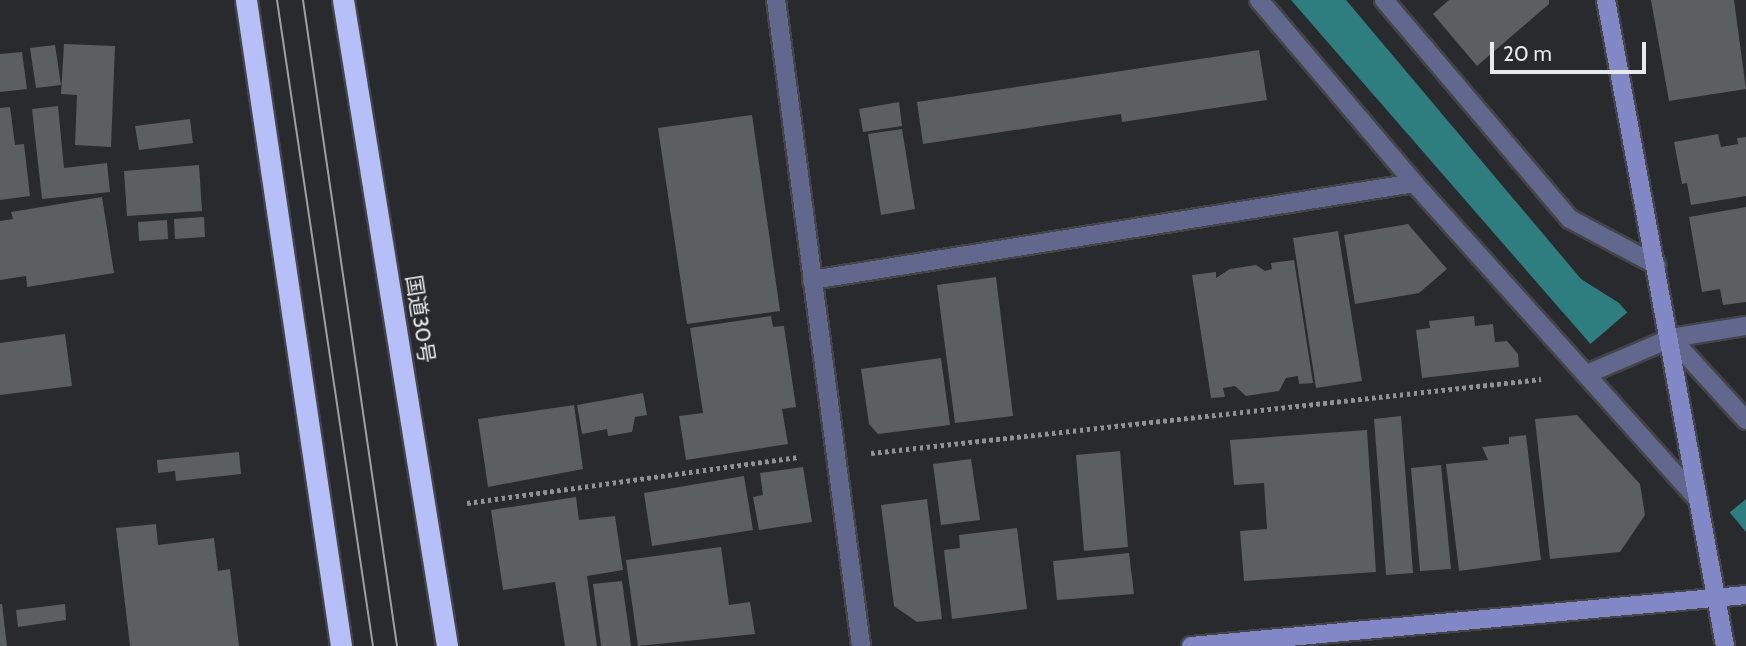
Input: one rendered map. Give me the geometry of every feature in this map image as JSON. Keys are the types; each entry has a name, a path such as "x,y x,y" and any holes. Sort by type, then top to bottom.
{"highway":[{"path":"246,0 341,646"},
{"name":"国道30号","path":"343,0 447,646"}],"street":[{"path":"776,0 861,646"},
{"path":"1259,0 1414,183 1698,499"},
{"path":"1384,0 1570,219 1656,265"},
{"path":"1606,0 1656,265 1663,342 1676,370 1726,646"},
{"path":"812,279 1414,183"},
{"path":"1587,374 1663,342 1746,326"},
{"path":"1663,342 1746,420"},
{"path":"1191,646 1746,595"}],"path":[{"path":"467,503 835,454 1587,374"}],"water":[{"path":"1291,0 1346,0 1581,279 1619,303 1746,448 1746,532 1587,340"}],"pier":[{"path":"1630,310 1746,444 1746,499 1729,513 1588,346"}],"building":[{"path":"1449,0 1549,0 1549,4 1477,66 1433,14"},
{"path":"1651,0 1734,0 1746,89 1669,101"},
{"path":"64,44 115,46 111,147 75,145 77,95 61,94"},
{"path":"55,45 61,85 36,88 30,48"},
{"path":"1259,50 1267,100 1122,122 1121,114 923,144 917,102"},
{"path":"22,52 27,89 0,92 0,54"},
{"path":"899,102 902,126 863,132 859,109"},
{"path":"58,106 64,168 107,163 110,192 42,199 32,109"},
{"path":"10,107 15,145 24,144 30,196 0,200 0,108"},
{"path":"752,115 780,311 687,324 658,128"},
{"path":"190,119 193,143 139,150 135,126"},
{"path":"902,129 915,209 881,215 868,134"},
{"path":"1718,134 1721,147 1738,144 1737,138 1746,137 1746,196 1691,205 1687,183 1682,184 1674,142"},
{"path":"199,165 202,211 127,216 124,171"},
{"path":"102,197 114,273 27,287 26,276 0,280 0,221 13,219 11,212"},
{"path":"1746,207 1746,302 1723,305 1720,289 1702,292 1689,217"},
{"path":"204,217 205,237 175,239 174,219"},
{"path":"167,220 168,239 139,241 138,222"},
{"path":"1408,224 1447,269 1419,293 1355,304 1344,235"},
{"path":"1338,231 1362,381 1316,388 1293,238"},
{"path":"1294,260 1313,383 1299,384 1298,376 1286,378 1279,391 1246,396 1235,386 1223,388 1225,397 1211,398 1192,275 1216,272 1216,278 1230,269 1256,265 1265,271 1272,269 1271,263"},
{"path":"996,277 1013,416 955,423 937,285"},
{"path":"771,316 773,327 784,326 796,407 782,409 788,444 686,460 679,416 703,413 690,328"},
{"path":"1474,316 1475,326 1493,324 1495,342 1507,341 1518,354 1519,367 1422,378 1416,330 1430,328 1429,321"},
{"path":"65,334 72,386 0,395 0,343"},
{"path":"941,358 950,425 878,434 869,424 861,369"},
{"path":"643,393 647,415 635,417 632,432 608,436 607,429 582,434 577,405"},
{"path":"574,405 583,469 488,487 478,419"},
{"path":"1577,415 1640,484 1645,515 1620,552 1550,559 1535,419"},
{"path":"1401,416 1413,573 1386,575 1374,419"},
{"path":"1367,430 1376,572 1244,581 1240,531 1267,529 1264,483 1234,485 1230,440"},
{"path":"1526,435 1541,560 1459,571 1446,464 1488,460 1482,447 1509,444 1509,437"},
{"path":"1120,451 1128,547 1084,551 1076,455"},
{"path":"239,452 241,474 176,481 175,471 158,473 157,460"},
{"path":"971,459 980,520 941,525 933,464"},
{"path":"1441,465 1451,569 1420,571 1411,468"},
{"path":"803,467 812,522 759,530 753,497 763,495 760,473"},
{"path":"744,476 753,530 652,546 644,493"},
{"path":"576,497 579,520 615,516 623,570 587,576 597,646 565,646 555,582 503,590 491,510"},
{"path":"927,499 942,619 917,622 894,606 881,505"},
{"path":"156,524 158,545 214,538 218,571 230,569 239,646 130,646 116,528"},
{"path":"1017,528 1027,609 952,619 944,550 960,548 959,535"},
{"path":"721,547 729,605 750,602 755,634 638,646 626,560"},
{"path":"1129,553 1134,594 1057,600 1053,561"},
{"path":"622,581 631,646 601,646 593,584"},
{"path":"2,604 7,646 0,646"},
{"path":"65,604 66,620 18,627 16,610"}],"tram line":[{"path":"277,0 373,646"},
{"path":"303,0 397,646"}]}
